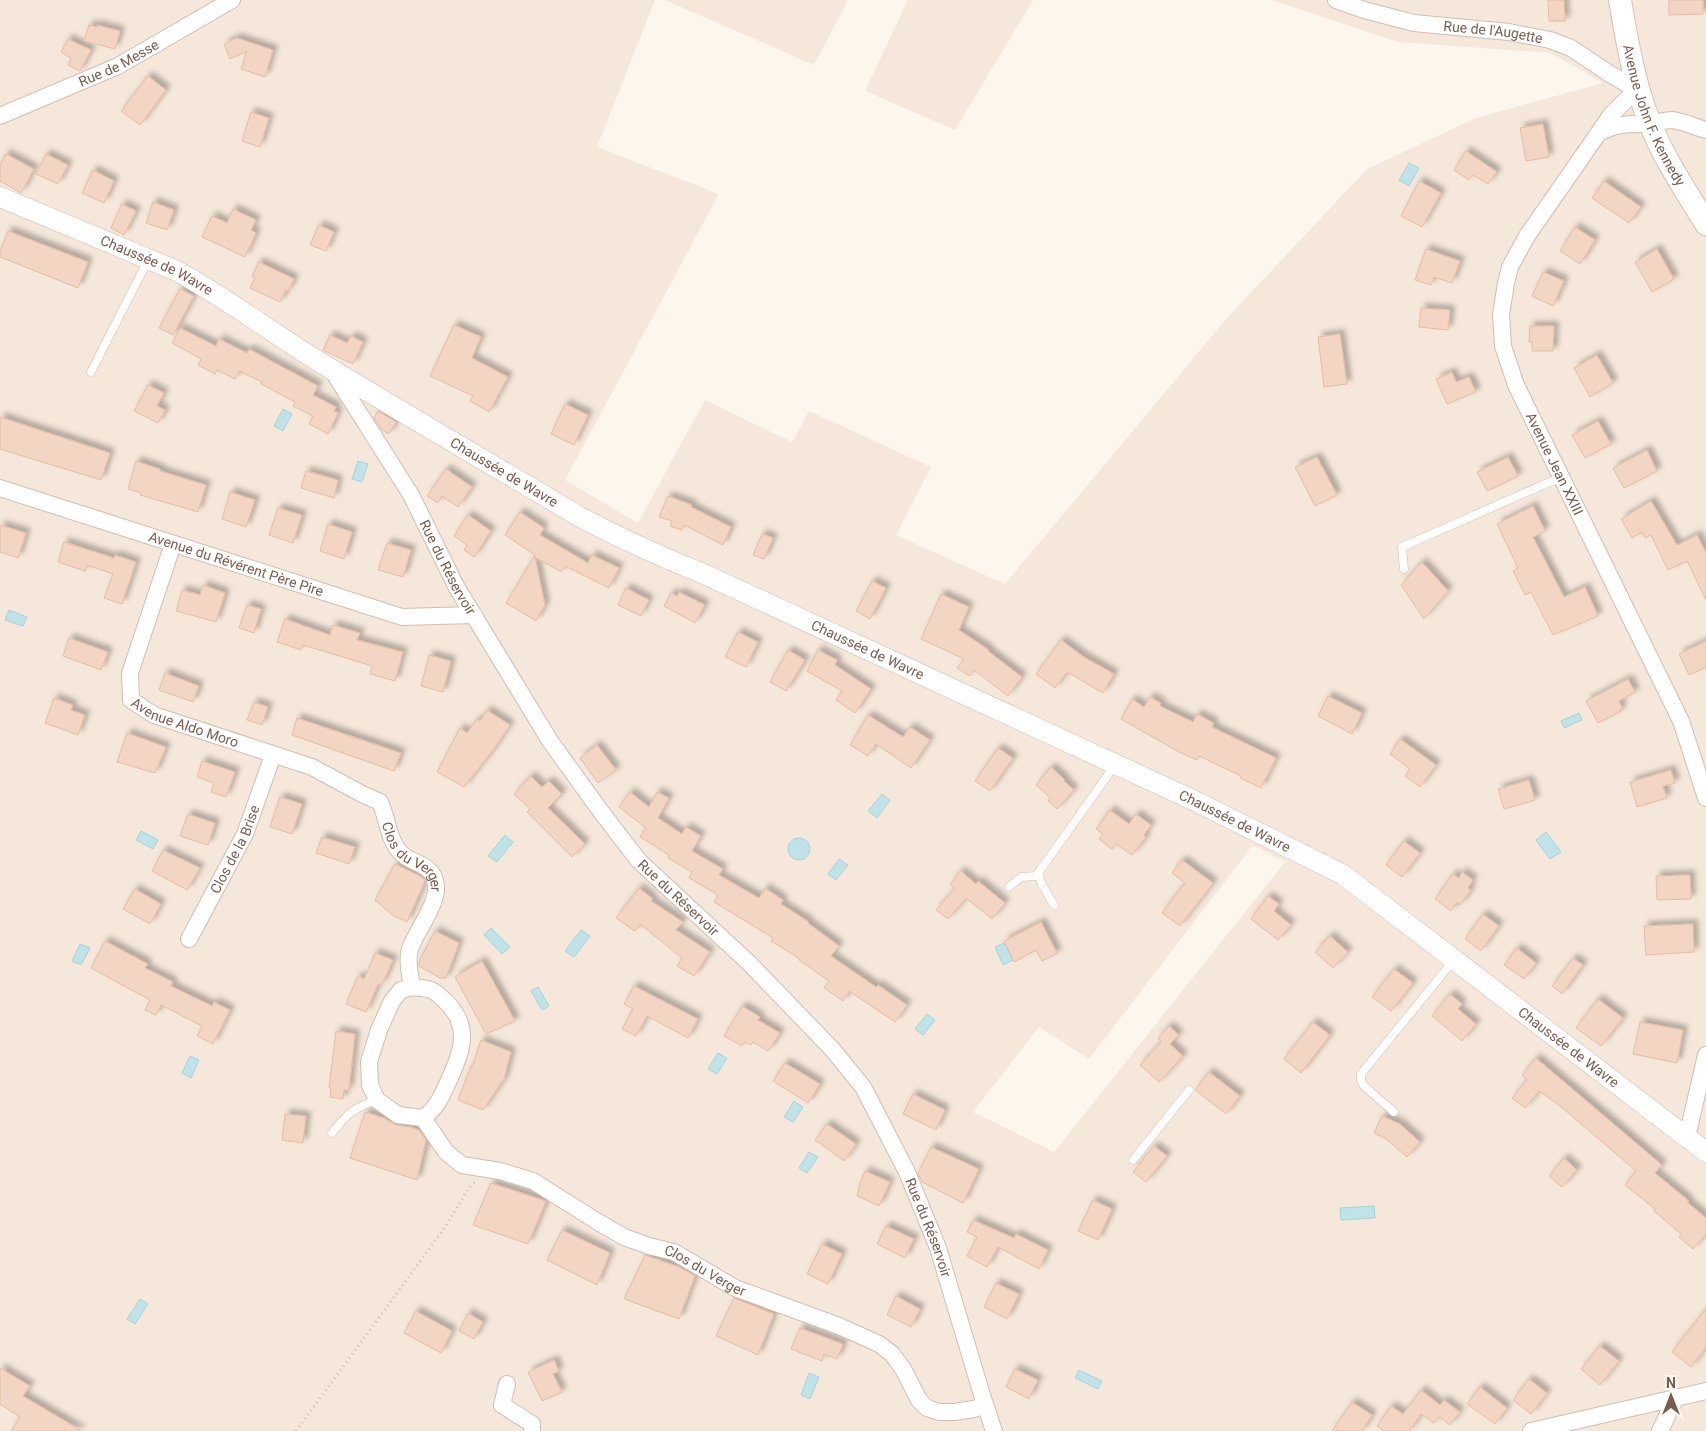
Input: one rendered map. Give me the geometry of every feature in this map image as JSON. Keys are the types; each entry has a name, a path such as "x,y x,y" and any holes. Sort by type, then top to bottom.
{"main road":[{"name":"Avenue John F. Kennedy","path":"1620,0 1639,92 1650,124 1670,165 1706,224"}],"street":[{"name":"Rue de Messe","path":"0,116 118,66 232,0"},
{"name":"Rue de l'Augette","path":"1336,0 1364,10 1414,23 1509,32 1550,40 1571,48 1639,92"},
{"name":"Avenue Jean XXIII","path":"1639,92 1627,99 1611,115 1527,236 1510,267 1501,315 1503,346 1516,385 1681,721 1706,798"},
{"path":"1598,134 1606,129 1623,124 1650,124 1674,120 1706,130"},
{"name":"Chaussée de Wavre","path":"0,197 63,225 149,259 203,286 280,338 332,370 580,517 617,536 660,557 704,574 1203,805 1342,874 1706,1152"},
{"name":"Rue du Réservoir","path":"332,370 411,495 457,588 550,741 602,813 639,861 749,963 832,1049 863,1087 907,1172 938,1248 994,1431"},
{"name":"Avenue du Révérent Père Pire","path":"0,488 402,617 474,615"},
{"name":"Avenue Aldo Moro","path":"173,544 130,673 132,700 154,715 312,767 362,794"},
{"name":"Clos de la Brise","path":"189,939 245,834 273,755"},
{"name":"Clos du Verger","path":"362,794 380,802 386,813 390,834 402,854 420,863 431,872 437,887 432,906 410,947 409,963 412,987"},
{"path":"412,987 433,990 439,995 458,1015 461,1028 462,1046 458,1061 435,1109 423,1118 398,1115 377,1100 370,1085 369,1062 379,1030 392,1001 401,990 412,987"},
{"path":"1687,1137 1706,1055"},
{"name":"Clos du Verger","path":"423,1118 446,1152 462,1165 500,1171 533,1180 624,1237 674,1252 735,1288 839,1326 879,1344 892,1354 903,1369 919,1400 927,1408 939,1412 954,1412 985,1405"},
{"path":"507,1384 502,1405 532,1424 532,1431"},
{"path":"1531,1431 1706,1391"},
{"path":"1660,1431 1676,1397"}],"lane":[{"path":"91,372 149,259"},
{"path":"1404,569 1402,547 1561,476"},
{"path":"1009,887 1021,877 1036,876 1115,765"},
{"path":"1038,873 1042,885 1054,905"},
{"path":"1394,1112 1364,1086 1361,1080 1362,1074 1455,960"},
{"path":"1132,1160 1189,1090"},
{"path":"332,1133 347,1114 377,1100"}],"path":[{"path":"296,1431 446,1226 483,1168"}],"shaded area":[{"path":"0,0 655,0 597,147 719,194 565,480 638,523 705,400 792,442 809,411 931,467 896,535 1005,584 1227,318 1367,169 1476,118 1603,83 1551,53 1398,42 1272,0 1706,0 1706,1431 0,1431","holes":["1253,845 1285,862 1054,1152 973,1112 1039,1027 1089,1059"]},
{"path":"665,0 848,0 814,65"},
{"path":"908,0 1033,0 955,130 865,91"}],"water":[{"path":"1409,163 1419,168 1409,186 1399,180"},
{"path":"283,409 292,414 283,431 274,426"},
{"path":"358,461 368,464 362,482 352,479"},
{"path":"9,610 27,617 23,626 5,620"},
{"path":"1579,713 1582,720 1564,728 1561,721"},
{"path":"882,794 890,800 877,818 868,811"},
{"path":"141,831 158,840 153,849 136,840"},
{"path":"1546,832 1561,852 1550,859 1536,840"},
{"path":"505,835 513,842 497,862 488,856"},
{"path":"799,838 807,841 810,849 807,857 799,860 791,857 788,849 791,841"},
{"path":"839,859 848,865 836,880 828,874"},
{"path":"491,928 510,947 502,954 484,935"},
{"path":"581,930 590,936 574,957 565,951"},
{"path":"1004,943 1013,960 1003,965 995,947"},
{"path":"80,944 90,948 81,965 72,961"},
{"path":"538,987 549,1006 542,1010 531,991"},
{"path":"927,1014 935,1020 923,1035 915,1029"},
{"path":"718,1053 727,1058 717,1074 708,1069"},
{"path":"190,1056 199,1060 191,1078 182,1073"},
{"path":"794,1101 803,1107 793,1122 784,1117"},
{"path":"809,1152 818,1157 807,1173 799,1168"},
{"path":"1374,1206 1375,1218 1341,1220 1340,1208"},
{"path":"140,1299 148,1304 135,1324 127,1319"},
{"path":"1079,1370 1102,1381 1098,1389 1075,1378"},
{"path":"809,1373 819,1377 810,1399 801,1395"}],"building":[{"path":"1548,0 1564,0 1565,21 1549,21"},
{"path":"1669,0 1703,0 1703,14 1669,15"},
{"path":"89,25 97,27 97,25 120,31 115,49 84,41"},
{"path":"237,38 273,50 265,77 241,69 247,51 230,59 224,44"},
{"path":"68,39 91,50 80,71 68,65 71,58 61,52"},
{"path":"148,76 166,90 140,125 121,111"},
{"path":"251,112 269,118 260,147 242,141"},
{"path":"1543,124 1549,157 1526,161 1520,128"},
{"path":"1466,151 1497,172 1488,184 1473,175 1469,180 1454,170"},
{"path":"6,154 34,169 21,193 0,181 0,164"},
{"path":"46,154 68,165 58,184 36,174"},
{"path":"93,170 114,181 104,203 82,193"},
{"path":"1419,181 1441,193 1422,227 1401,216"},
{"path":"1604,181 1641,207 1629,223 1592,198"},
{"path":"153,202 174,210 167,230 146,223"},
{"path":"122,204 136,211 124,235 111,228"},
{"path":"233,209 256,220 251,230 256,233 245,257 202,237 212,216 227,223"},
{"path":"319,225 334,232 326,251 310,245"},
{"path":"1575,227 1595,240 1580,264 1560,251"},
{"path":"8,231 88,262 78,288 0,257"},
{"path":"1426,249 1460,261 1452,283 1434,277 1431,285 1415,280"},
{"path":"1657,249 1674,279 1652,292 1635,262"},
{"path":"259,262 294,279 280,302 250,288 255,278 252,276"},
{"path":"1543,272 1564,281 1553,306 1532,296"},
{"path":"180,289 194,296 173,335 159,328"},
{"path":"1421,308 1450,310 1448,330 1419,327"},
{"path":"454,325 481,337 472,358 508,377 489,412 470,401 473,396 430,376"},
{"path":"1530,326 1554,326 1553,351 1532,351 1532,342 1529,342"},
{"path":"180,328 216,346 219,339 247,353 249,349 318,386 313,395 336,407 334,411 338,413 328,434 309,424 313,416 293,406 295,402 261,384 262,382 239,371 235,379 217,370 215,374 198,365 201,359 172,343"},
{"path":"1340,334 1347,384 1324,387 1318,337"},
{"path":"330,335 347,343 351,336 363,342 353,364 323,350"},
{"path":"1597,355 1613,383 1590,397 1574,368"},
{"path":"1452,372 1456,382 1469,377 1476,392 1447,404 1436,379"},
{"path":"148,385 164,393 157,406 165,410 158,423 134,411"},
{"path":"565,404 588,415 574,445 551,434"},
{"path":"378,411 396,422 389,434 382,430 374,418"},
{"path":"0,417 110,453 101,480 0,449"},
{"path":"1598,421 1611,444 1585,458 1572,435"},
{"path":"1647,450 1657,471 1624,488 1613,468"},
{"path":"1317,457 1337,495 1315,506 1295,467"},
{"path":"1508,457 1518,476 1487,491 1477,472"},
{"path":"136,461 160,469 160,471 206,485 198,512 140,495 141,493 128,489"},
{"path":"446,469 472,487 458,507 442,496 438,503 427,496"},
{"path":"306,471 338,480 334,498 301,488"},
{"path":"230,492 255,500 246,527 222,519"},
{"path":"668,496 692,505 691,507 731,527 723,545 684,525 682,530 670,526 672,521 659,517"},
{"path":"1651,501 1677,545 1697,535 1706,553 1706,600 1687,561 1668,570 1651,535 1645,538 1642,532 1632,538 1621,519"},
{"path":"1533,506 1545,531 1533,537 1564,597 1585,587 1598,616 1553,635 1531,592 1525,595 1513,571 1518,568 1497,524"},
{"path":"278,508 302,515 293,543 269,535"},
{"path":"520,512 544,528 540,535 588,563 592,555 619,568 609,588 565,566 561,572 535,557 545,605 536,621 506,603 535,555 505,535"},
{"path":"468,515 491,531 474,557 464,550 467,545 454,536"},
{"path":"328,524 352,532 344,559 320,551"},
{"path":"0,525 26,533 18,558 0,552"},
{"path":"762,534 773,538 764,559 753,555"},
{"path":"64,542 114,558 115,555 136,562 122,604 104,598 113,574 87,565 85,571 58,562"},
{"path":"387,543 411,550 403,577 378,570"},
{"path":"1422,562 1448,591 1424,619 1401,585"},
{"path":"872,581 886,588 870,619 856,611"},
{"path":"203,585 225,593 216,622 176,611 182,590 200,595"},
{"path":"626,588 649,600 641,616 618,605"},
{"path":"679,592 705,605 695,623 664,606 671,593 677,596"},
{"path":"941,594 969,607 959,630 989,650 1022,677 1008,696 974,670 970,676 957,668 964,659 921,639"},
{"path":"247,605 261,609 254,633 239,628"},
{"path":"285,619 330,635 333,625 360,633 357,640 403,652 395,681 370,674 372,666 303,645 301,650 277,642"},
{"path":"738,632 758,642 746,667 725,657"},
{"path":"69,638 108,652 101,670 63,656"},
{"path":"1061,640 1084,657 1114,674 1103,693 1067,672 1055,688 1036,674"},
{"path":"1706,641 1706,667 1689,675 1679,654"},
{"path":"788,650 805,660 786,691 770,682"},
{"path":"818,650 837,660 835,665 871,689 855,713 836,700 842,691 807,671"},
{"path":"429,655 451,661 443,692 421,686"},
{"path":"165,673 199,686 193,702 159,690"},
{"path":"1628,679 1635,692 1619,701 1622,708 1620,709 1621,711 1598,723 1586,701"},
{"path":"1328,696 1362,713 1352,734 1318,716"},
{"path":"1150,697 1161,703 1160,706 1193,722 1197,714 1214,723 1212,727 1276,758 1261,788 1199,756 1197,760 1179,752 1121,719 1132,699 1144,707"},
{"path":"54,698 73,705 71,710 85,715 78,735 45,723"},
{"path":"254,702 268,707 262,725 247,720"},
{"path":"487,710 510,725 464,787 437,772 460,728 467,733 477,719 480,721"},
{"path":"868,715 903,737 910,727 930,740 911,768 876,744 868,756 850,745"},
{"path":"297,718 401,753 394,771 292,735"},
{"path":"127,733 166,747 155,773 117,762"},
{"path":"1400,739 1436,765 1420,787 1405,776 1410,769 1390,754"},
{"path":"597,745 616,770 598,783 580,758"},
{"path":"998,748 1013,758 990,791 975,781"},
{"path":"202,761 235,772 226,797 211,792 214,783 197,777"},
{"path":"1051,767 1074,790 1057,809 1048,801 1050,798 1036,785"},
{"path":"1671,770 1675,783 1663,786 1667,798 1637,807 1630,782"},
{"path":"531,776 542,787 549,781 562,794 548,808 585,844 572,857 527,812 530,809 514,794"},
{"path":"1529,780 1535,800 1504,809 1498,789"},
{"path":"630,792 649,807 657,792 669,798 658,818 682,834 686,827 701,836 692,851 723,869 719,875 759,898 765,888 783,900 781,904 809,922 839,946 831,956 876,987 878,985 907,1005 895,1022 849,991 843,1001 824,988 829,981 800,959 771,941 773,938 714,902 718,895 689,878 692,872 668,858 669,855 640,837 646,828 619,807"},
{"path":"280,797 302,804 292,834 270,827"},
{"path":"1110,810 1129,824 1136,814 1151,825 1144,835 1146,837 1132,855 1116,844 1112,849 1099,839 1103,834 1096,829"},
{"path":"188,814 215,823 208,845 180,836"},
{"path":"322,837 355,847 349,864 316,853"},
{"path":"1404,841 1420,853 1402,877 1386,865"},
{"path":"163,850 200,868 187,890 152,871"},
{"path":"1182,860 1213,883 1180,926 1162,913 1185,883 1172,873"},
{"path":"395,864 422,877 425,881 407,922 392,915 375,900"},
{"path":"961,871 976,884 978,881 1005,903 992,919 966,898 948,919 936,910 955,888 950,884"},
{"path":"1462,872 1473,880 1468,888 1471,890 1460,905 1457,902 1451,911 1435,899 1453,874 1459,878"},
{"path":"1690,875 1691,899 1657,900 1656,876"},
{"path":"639,888 653,899 651,901 683,922 676,930 710,952 694,976 677,966 682,958 640,924 635,931 616,918"},
{"path":"135,889 161,904 150,924 123,909"},
{"path":"1268,896 1279,904 1274,911 1291,925 1278,940 1251,919"},
{"path":"1483,914 1499,926 1481,951 1465,939"},
{"path":"1041,922 1057,953 1042,961 1036,950 1014,962 1004,941"},
{"path":"1693,924 1694,952 1646,955 1644,926"},
{"path":"435,931 459,943 446,978 440,978 419,966 419,961"},
{"path":"1330,936 1348,952 1333,968 1315,952"},
{"path":"105,941 148,964 145,968 173,982 171,986 212,1006 214,1002 230,1010 213,1044 197,1036 202,1026 161,1005 156,1015 145,1010 150,1000 91,968"},
{"path":"1517,948 1536,963 1524,979 1504,965"},
{"path":"375,953 393,960 382,984 378,984 366,1012 346,1004 358,976 364,979"},
{"path":"1573,958 1583,965 1562,994 1552,986"},
{"path":"482,961 515,1021 486,1034 455,977"},
{"path":"1394,969 1413,983 1391,1011 1372,997"},
{"path":"634,986 698,1019 688,1038 647,1016 636,1036 622,1029 633,1009 624,1004"},
{"path":"1450,994 1462,1004 1458,1009 1476,1024 1462,1041 1432,1016"},
{"path":"1598,999 1623,1018 1601,1046 1576,1028"},
{"path":"742,1006 760,1017 758,1020 780,1033 768,1051 753,1042 751,1045 745,1042 742,1046 724,1036"},
{"path":"1313,1022 1330,1035 1301,1073 1284,1059"},
{"path":"1640,1022 1683,1030 1677,1063 1633,1054"},
{"path":"1169,1026 1179,1035 1170,1044 1183,1056 1159,1082 1140,1065 1161,1042 1158,1038"},
{"path":"336,1031 355,1034 349,1090 344,1090 343,1099 330,1097 331,1088 329,1088"},
{"path":"481,1040 511,1052 504,1079 483,1110 458,1100"},
{"path":"1536,1058 1662,1165 1655,1173 1706,1218 1706,1234 1693,1249 1679,1237 1681,1234 1654,1211 1655,1209 1625,1185 1636,1171 1560,1106 1539,1091 1525,1108 1512,1098 1527,1080 1522,1075"},
{"path":"785,1063 820,1084 808,1103 773,1081"},
{"path":"1209,1072 1240,1096 1226,1114 1195,1090"},
{"path":"913,1094 945,1110 936,1130 903,1114"},
{"path":"365,1112 384,1118 396,1125 419,1130 426,1140 417,1180 350,1158"},
{"path":"285,1114 306,1116 303,1143 282,1140"},
{"path":"1382,1116 1400,1124 1420,1142 1407,1157 1386,1139 1374,1133"},
{"path":"827,1124 856,1144 844,1161 815,1140"},
{"path":"1154,1146 1167,1156 1146,1182 1133,1172"},
{"path":"931,1147 979,1169 963,1203 922,1182 918,1173"},
{"path":"1564,1158 1577,1170 1562,1187 1549,1176"},
{"path":"865,1171 890,1182 879,1206 857,1196"},
{"path":"491,1183 546,1201 528,1244 473,1225"},
{"path":"1093,1200 1112,1209 1098,1240 1078,1231"},
{"path":"973,1220 1014,1238 1016,1234 1048,1250 1039,1269 998,1247 987,1267 967,1256 977,1237 967,1232"},
{"path":"886,1226 914,1239 905,1258 877,1244"},
{"path":"562,1230 610,1253 597,1285 547,1260"},
{"path":"822,1244 842,1254 828,1284 807,1274"},
{"path":"645,1255 679,1267 695,1276 679,1319 624,1299"},
{"path":"996,1283 1019,1294 1007,1319 984,1307"},
{"path":"896,1296 920,1309 911,1327 887,1315"},
{"path":"734,1298 774,1314 758,1355 716,1336"},
{"path":"1706,1309 1706,1347 1691,1367 1672,1352"},
{"path":"416,1311 452,1331 441,1353 404,1333"},
{"path":"468,1313 483,1322 474,1339 459,1331"},
{"path":"800,1328 843,1344 837,1359 824,1354 822,1361 791,1349"},
{"path":"1600,1346 1619,1361 1600,1385 1581,1369"},
{"path":"554,1360 559,1371 553,1374 562,1392 542,1401 528,1372"},
{"path":"0,1368 30,1386 23,1396 82,1431 11,1431 20,1417 0,1404"},
{"path":"1015,1369 1038,1380 1029,1399 1006,1387"},
{"path":"1529,1379 1547,1393 1531,1414 1513,1400"},
{"path":"1480,1387 1507,1408 1495,1424 1467,1404"},
{"path":"1421,1390 1440,1405 1444,1400 1460,1412 1450,1425 1439,1417 1434,1423 1421,1414 1409,1431 1384,1431 1377,1426 1391,1406 1403,1414"},
{"path":"1352,1402 1372,1415 1362,1431 1332,1431"}]}
